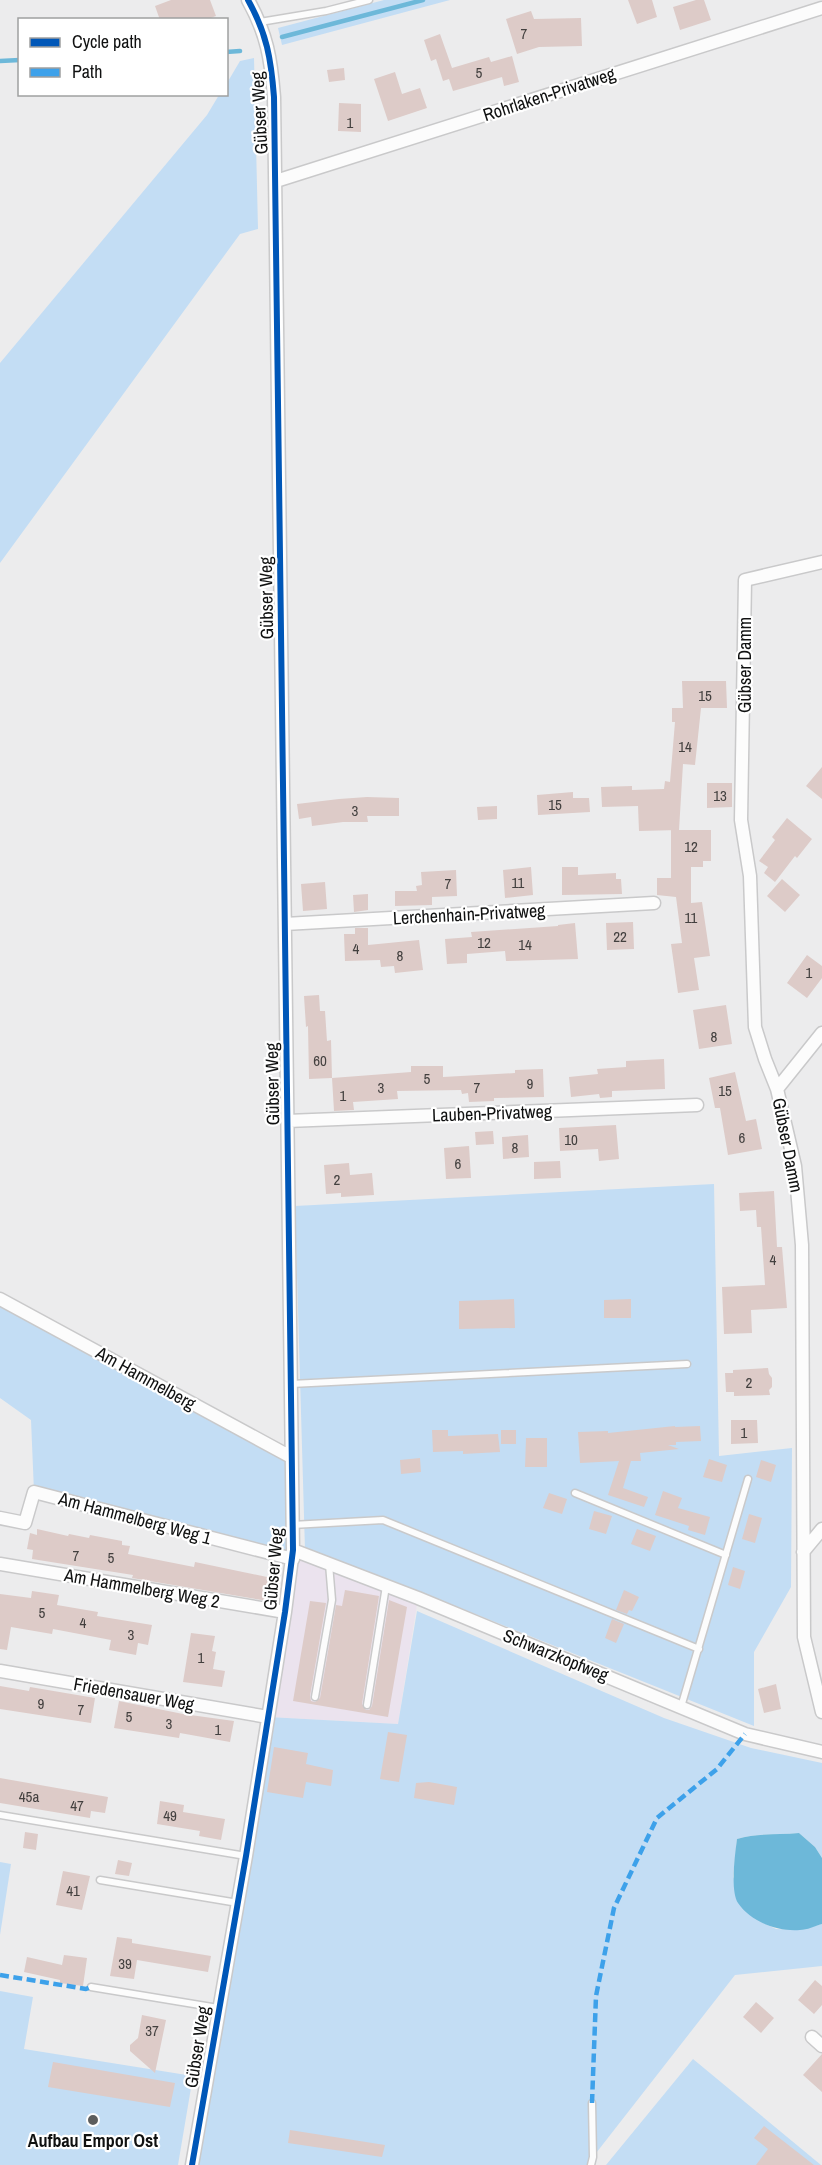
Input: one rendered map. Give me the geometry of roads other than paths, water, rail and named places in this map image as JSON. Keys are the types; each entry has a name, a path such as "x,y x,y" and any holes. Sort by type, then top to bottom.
{"street":[{"name":"Gübser Weg","path":"192,2165 246,1856 293,1555 274,97 271,58 260,22 248,0"},
{"name":"Rohrlaken-Privatweg","path":"276,181 822,8"},
{"name":"Gübser Damm","path":"822,562 745,580 741,820 750,876 755,1028 777,1089 795,1166 802,1245 804,1638 822,1712"},
{"name":"Lerchenhain-Privatweg","path":"285,924 654,903"},
{"path":"777,1089 822,1033"},
{"name":"Lauben-Privatweg","path":"287,1121 697,1105"},
{"name":"Am Hammelberg","path":"0,1299 291,1458"},
{"name":"Am Hammelberg Weg 1","path":"0,1518 25,1523 34,1492 293,1555"},
{"path":"803,1552 822,1529"},
{"name":"Schwarzkopfweg","path":"293,1555 329,1564 386,1586 754,1737 822,1752"},
{"name":"Am Hammelberg Weg 2","path":"0,1564 285,1612"},
{"name":"Friedensauer Weg","path":"0,1671 268,1717"},
{"path":"812,2037 822,2046"}],"lane":[{"path":"260,22 326,11 369,0"},
{"path":"290,1384 687,1364"},
{"path":"681,1707 748,1479"},
{"path":"575,1493 726,1555"},
{"path":"292,1525 383,1520 699,1649"},
{"path":"315,1698 332,1600 329,1564"},
{"path":"367,1705 386,1586"},
{"path":"0,1815 246,1856"},
{"path":"100,1880 238,1903"},
{"name":"Gübser Weg","path":"91,1987 218,2008"},
{"path":"591,2165 593,2157 592,2103"}],"water":[{"path":"799,1833 815,1847 822,1858 822,1924 803,1930 783,1929 750,1916 738,1903 734,1890 737,1839"}],"waterway":[{"path":"282,37 423,0"},
{"path":"228,52 240,51"},
{"path":"0,61 18,60"}],"place":[{"name":"Aufbau Empor Ost","path":"93,2120"}]}
